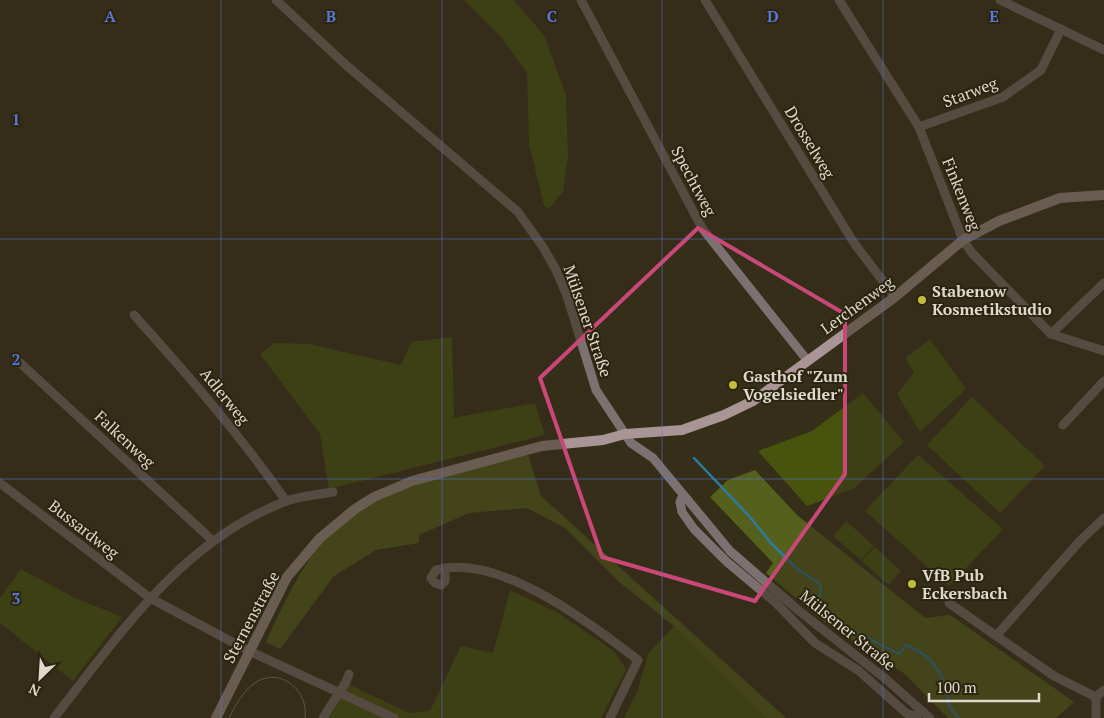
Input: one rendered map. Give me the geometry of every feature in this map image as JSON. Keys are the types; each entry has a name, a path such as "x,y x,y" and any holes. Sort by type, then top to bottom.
{"street":[{"name":"Mülsener Straße","path":"276,0 346,65 518,212 543,247 556,270 596,390 617,419 624,434 631,443 653,458 730,551 798,610 887,680 921,716"},
{"name":"Spechtweg","path":"581,0 702,228 807,360"},
{"name":"Drosselweg","path":"705,0 854,242 895,297"},
{"name":"Finkenweg","path":"839,0 919,127 963,240 972,253 1051,334 1104,351"},
{"path":"1000,0 1104,50"},
{"name":"Starweg","path":"919,127 1003,97 1041,70 1061,29"},
{"name":"Lerchenweg","path":"624,434 682,430 724,415 753,400 895,297 963,240 999,221 1060,198 1104,195"},
{"path":"1051,334 1104,283"},
{"name":"Adlerweg","path":"134,315 196,383 257,459 286,501"},
{"name":"Falkenweg","path":"17,360 212,540"},
{"path":"1064,425 1104,381"},
{"name":"Sternenstraße","path":"216,718 287,577 320,538 355,509 374,497 412,481 542,446 603,440 624,434"},
{"name":"Bussardweg","path":"0,483 150,598 249,651 338,693 350,696 394,718"},
{"path":"54,718 130,619 212,540 236,524 286,501 333,492"},
{"path":"683,495 680,502 682,512 694,529 740,574 775,602 815,643 859,671 885,691 897,707 921,716"},
{"path":"996,636 1079,542 1104,518"},
{"path":"445,568 476,568 530,588 586,621 638,660 610,718"},
{"path":"949,602 1054,676 1096,697"},
{"path":"323,718 349,674"},
{"path":"1096,718 1096,697 1104,690"}],"highlighted area":[{"path":"698,228 845,314 845,474 755,601 602,557 540,378"}],"green space":[{"path":"464,0 513,0 544,35 566,95 568,157 563,191 549,209 544,205 529,144 527,73 502,38"},
{"path":"452,337 454,416 452,418 535,403 545,435 329,489 320,434 260,354 275,343 309,344 401,365 411,342"},
{"path":"930,339 966,389 920,432 897,394 914,373 905,358"},
{"path":"863,393 904,442 853,489 807,506 758,451 812,431"},
{"path":"972,397 1045,466 1000,513 927,445"},
{"path":"528,455 541,496 786,718 766,718 674,626 618,581 565,528 527,508 469,513 419,535 419,543 376,550 334,576 280,649 266,642 284,603 307,563 323,542 344,523 367,507 392,494 418,484"},
{"path":"918,455 1003,529 949,586 865,511"},
{"path":"755,470 797,515 925,618 950,615 1074,702 1056,718 948,718 905,674 831,627 766,573 773,563 710,497 728,480"},
{"path":"846,521 874,546 861,560 833,536"},
{"path":"875,547 901,571 888,585 862,561"},
{"path":"21,569 73,597 122,617 73,681 0,623 0,598"},
{"path":"510,590 558,613 614,651 626,669 601,718 329,718 350,685 409,713 430,711 461,646 493,653"},
{"path":"674,626 766,718 624,718 638,690 648,654"}],"waterway":[{"path":"694,458 749,516 771,543 795,567 821,585 819,600 838,623 899,654 906,645 930,659 941,676 950,706 959,718"}],"tram line":[{"path":"229,718 241,697 249,688 258,681 267,678 285,680 298,691 303,699 305,718"}],"place":[{"name":"Stabenow Kosmetikstudio","path":"922,300"},
{"name":"Gasthof \"Zum Vogelsiedler\"","path":"733,385"},
{"name":"VfB Pub Eckersbach","path":"912,584"}]}
